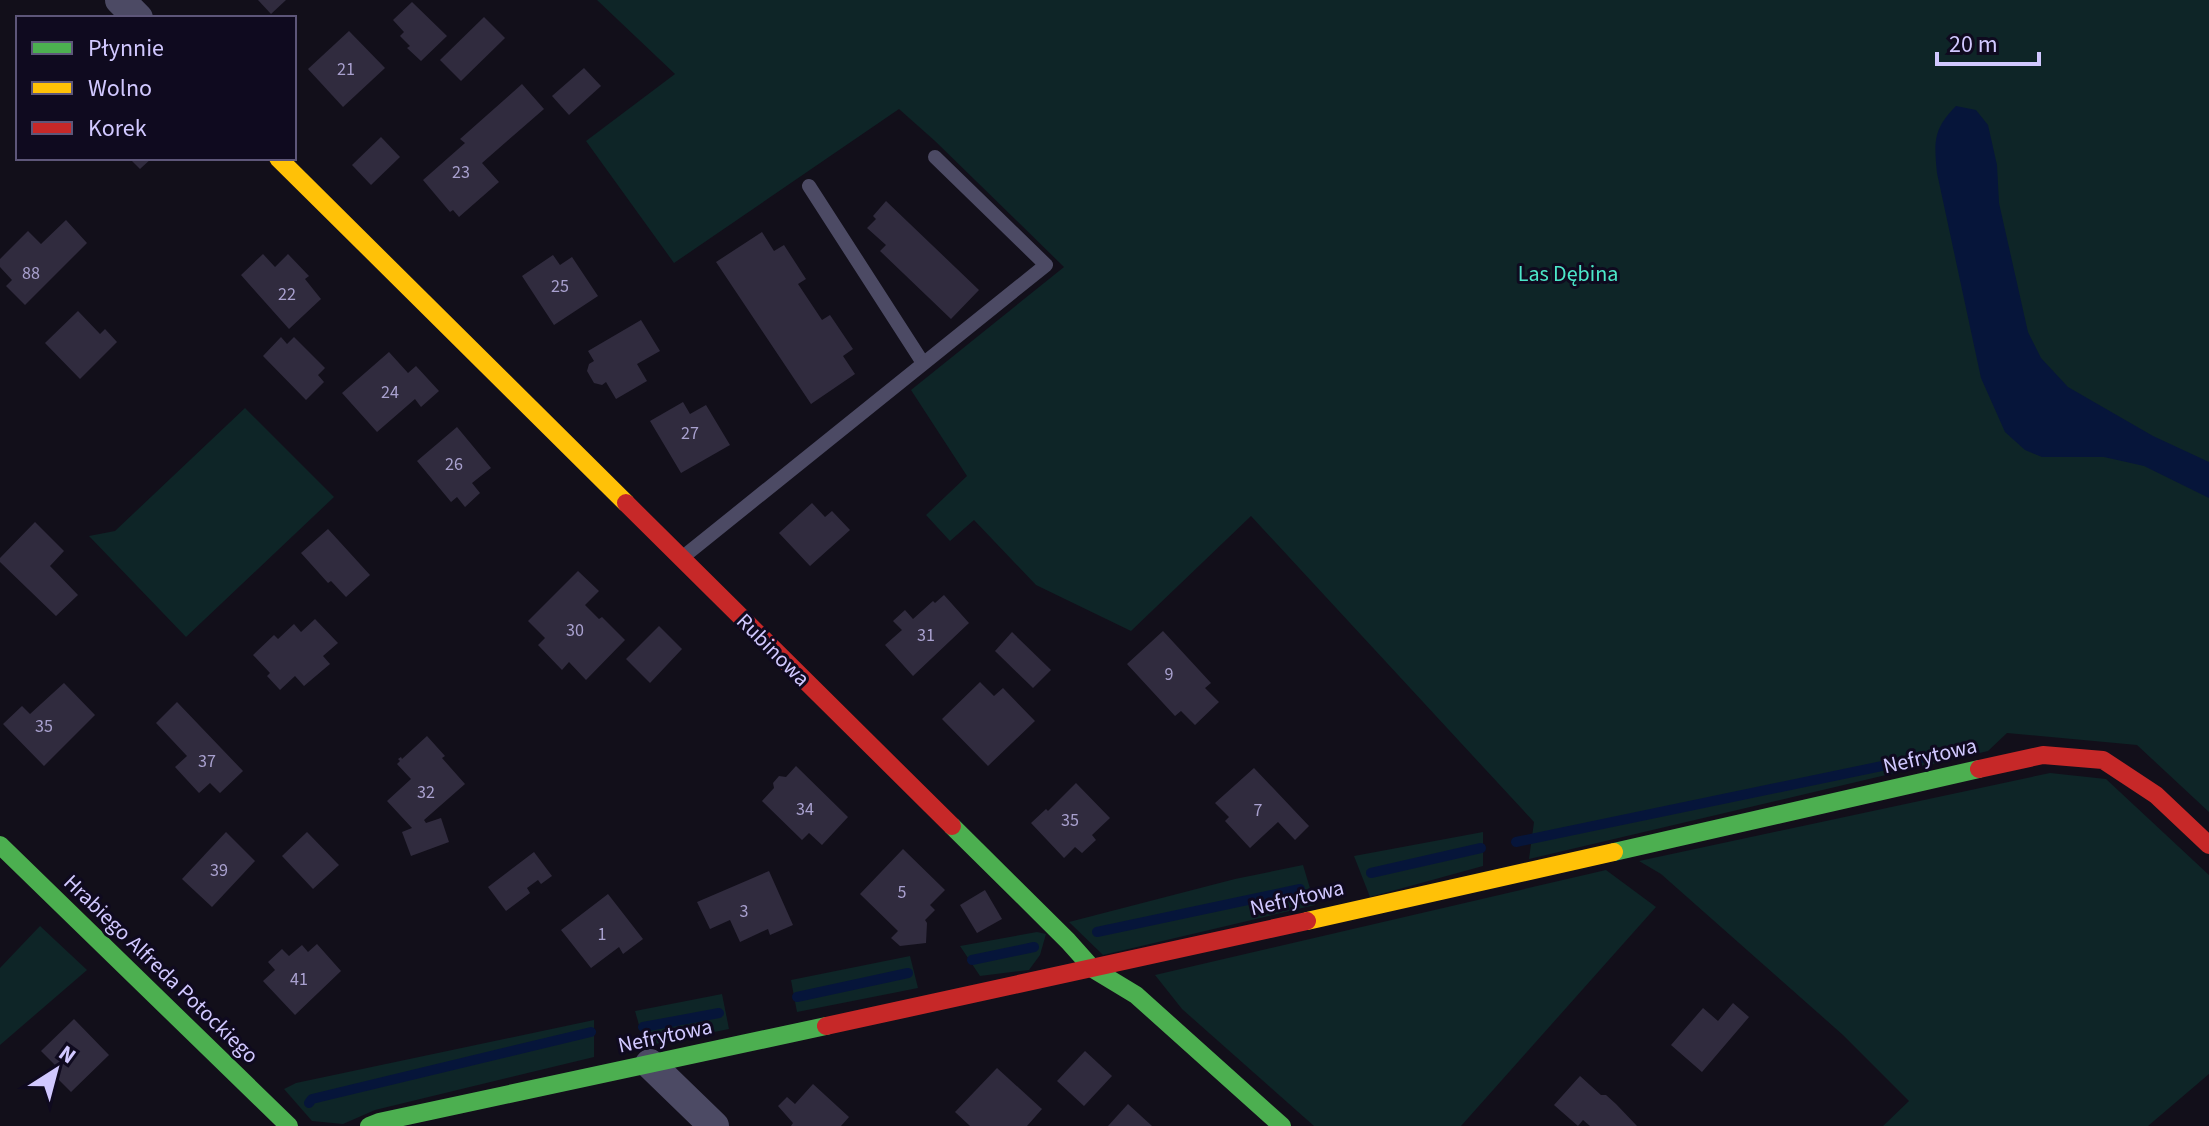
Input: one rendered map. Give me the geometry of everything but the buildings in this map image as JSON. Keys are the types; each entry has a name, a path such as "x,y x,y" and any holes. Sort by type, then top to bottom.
{"street":[{"path":"120,0 136,16"},
{"name":"Rubinowa","path":"280,160 1093,969 1136,995 1282,1126"},
{"name":"Nefrytowa","path":"369,1126 1093,969 2043,755 2103,760 2156,795 2209,845"},
{"name":"Hrabiego Alfreda Potockiego","path":"0,845 289,1126"},
{"path":"650,1064 714,1126"}],"lane":[{"path":"681,559 1046,265 935,157"},
{"path":"809,186 923,363"}],"green space":[{"name":"Las Dębina","path":"597,0 2209,0 2209,812 2137,745 2007,733 1988,751 1529,859 1534,822 1251,516 1131,631 1036,585 974,520 950,541 926,515 967,476 911,390 1064,267 899,109 674,263 586,141 675,74"},
{"path":"245,408 334,497 186,637 89,536 115,531"},
{"path":"2050,773 2106,779 2209,875 2209,1074 2148,1126 1883,1126 1909,1101 1843,1035 1661,874 1639,861"},
{"path":"1483,832 1483,866 1370,897 1354,856"},
{"path":"1303,865 1315,905 1103,955 1069,922 1235,879"},
{"path":"1606,870 1656,907 1461,1126 1314,1126 1182,1009 1155,975"},
{"path":"40,926 87,970 0,1045 0,968"},
{"path":"1037,932 1046,934 1040,955 1029,970 980,976 960,946"},
{"path":"910,956 918,988 797,1012 791,980"},
{"path":"722,994 729,1029 645,1046 635,1011"},
{"path":"594,1020 594,1057 375,1110 343,1124 312,1121 284,1089 296,1083"}],"water":[{"path":"1956,106 1976,110 1988,125 1997,165 1999,203 2028,332 2041,358 2068,387 2153,436 2209,462 2209,498 2144,466 2104,457 2042,457 2025,450 2005,432 1981,378 1937,173 1937,136 1943,122"}],"waterway":[{"path":"1516,842 1964,749"},
{"path":"1371,873 1481,848"},
{"path":"1097,932 1300,889"},
{"path":"972,960 1034,947"},
{"path":"797,997 908,973"},
{"path":"643,1027 719,1013"},
{"path":"309,1103 312,1099 591,1032"}],"traffic: fast":[{"path":"1614,852 1979,769"},
{"path":"952,826 1093,969 1136,995 1282,1126"},
{"path":"0,845 289,1126"},
{"path":"369,1126 826,1026"}],"traffic: slow":[{"path":"280,160 626,503"},
{"path":"1307,921 1614,852"}],"traffic: jam":[{"path":"626,503 952,826"},
{"path":"1979,769 2043,755 2103,760 2156,795 2209,845"},
{"path":"826,1026 1307,921"}]}
